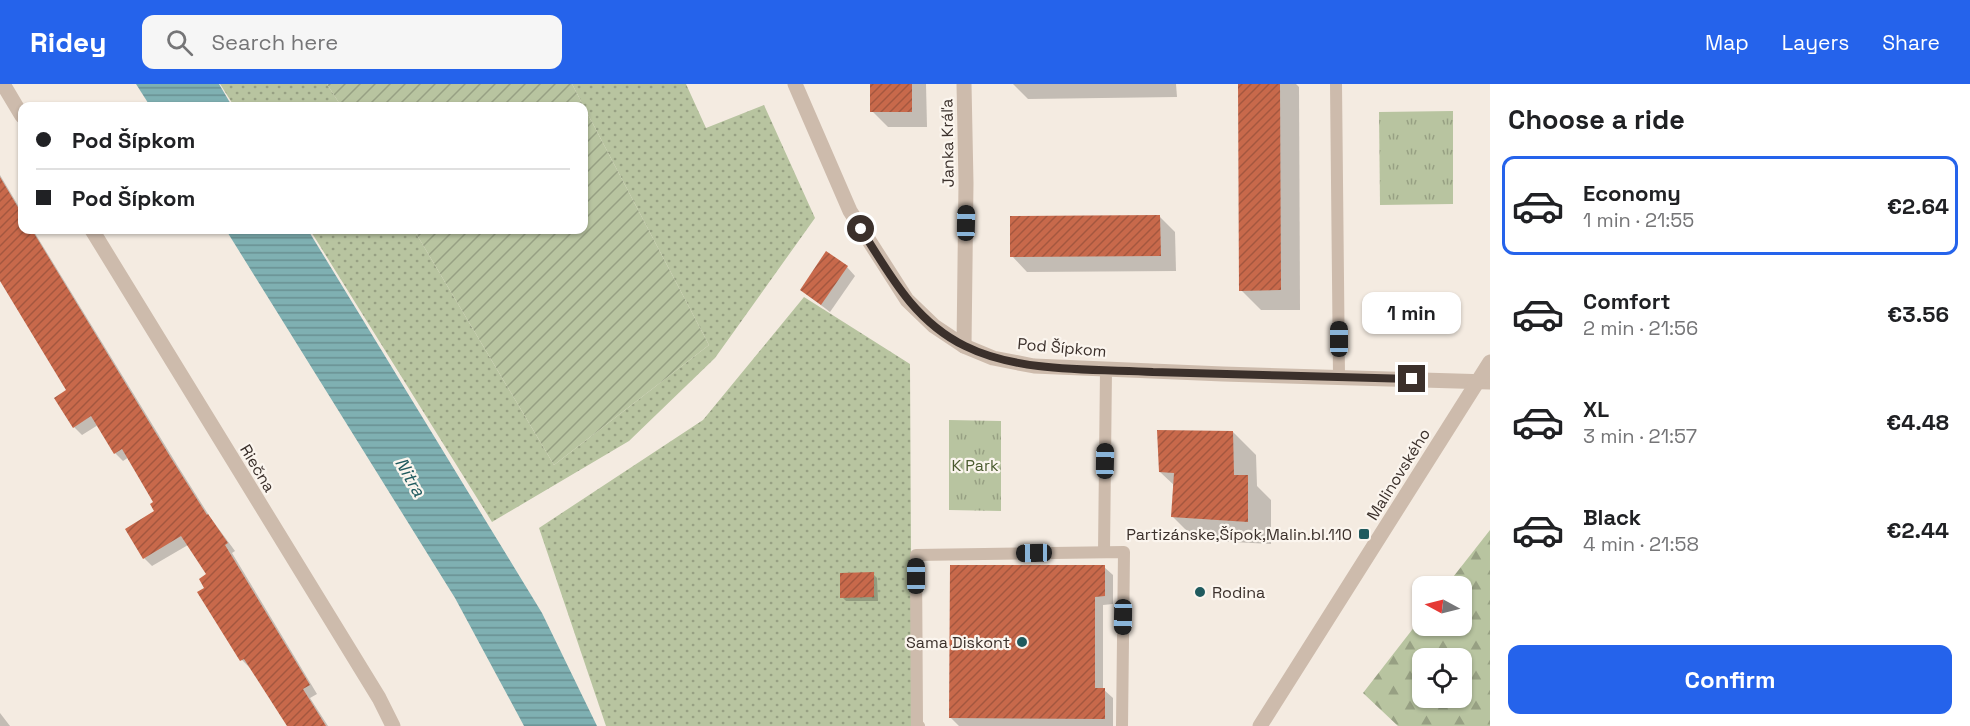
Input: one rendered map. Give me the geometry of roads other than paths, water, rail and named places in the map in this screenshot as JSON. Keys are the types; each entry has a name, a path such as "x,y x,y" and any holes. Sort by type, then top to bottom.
{"street":[{"path":"3,84 18,109"},
{"name":"Pod Šípkom","path":"795,84 850,211 907,300 934,326 964,346 993,358 1034,366 1484,382"},
{"name":"Janka Kráľa","path":"964,84 966,183 964,346"},
{"name":"Riečna","path":"94,234 379,698 393,726"},
{"name":"Malinovského","path":"1260,726 1484,382 1490,362"}],"lane":[{"path":"1336,84 1339,376"},
{"path":"1104,552 1106,370"},
{"path":"919,726 917,725 916,555 1124,552 1122,726"}],"water":[{"path":"136,84 219,84 230,102 147,102"},
{"name":"Nitra","path":"228,234 310,234 542,613 597,726 524,726 455,598"}],"place":[{"name":"Partizánske,Šípok,Malin.bl.110","path":"1364,534"},
{"name":"Rodina","path":"1200,592"},
{"name":"Sama Diskont","path":"1022,642"}],"park label":[{"name":"K Park","path":"975,465"}]}
